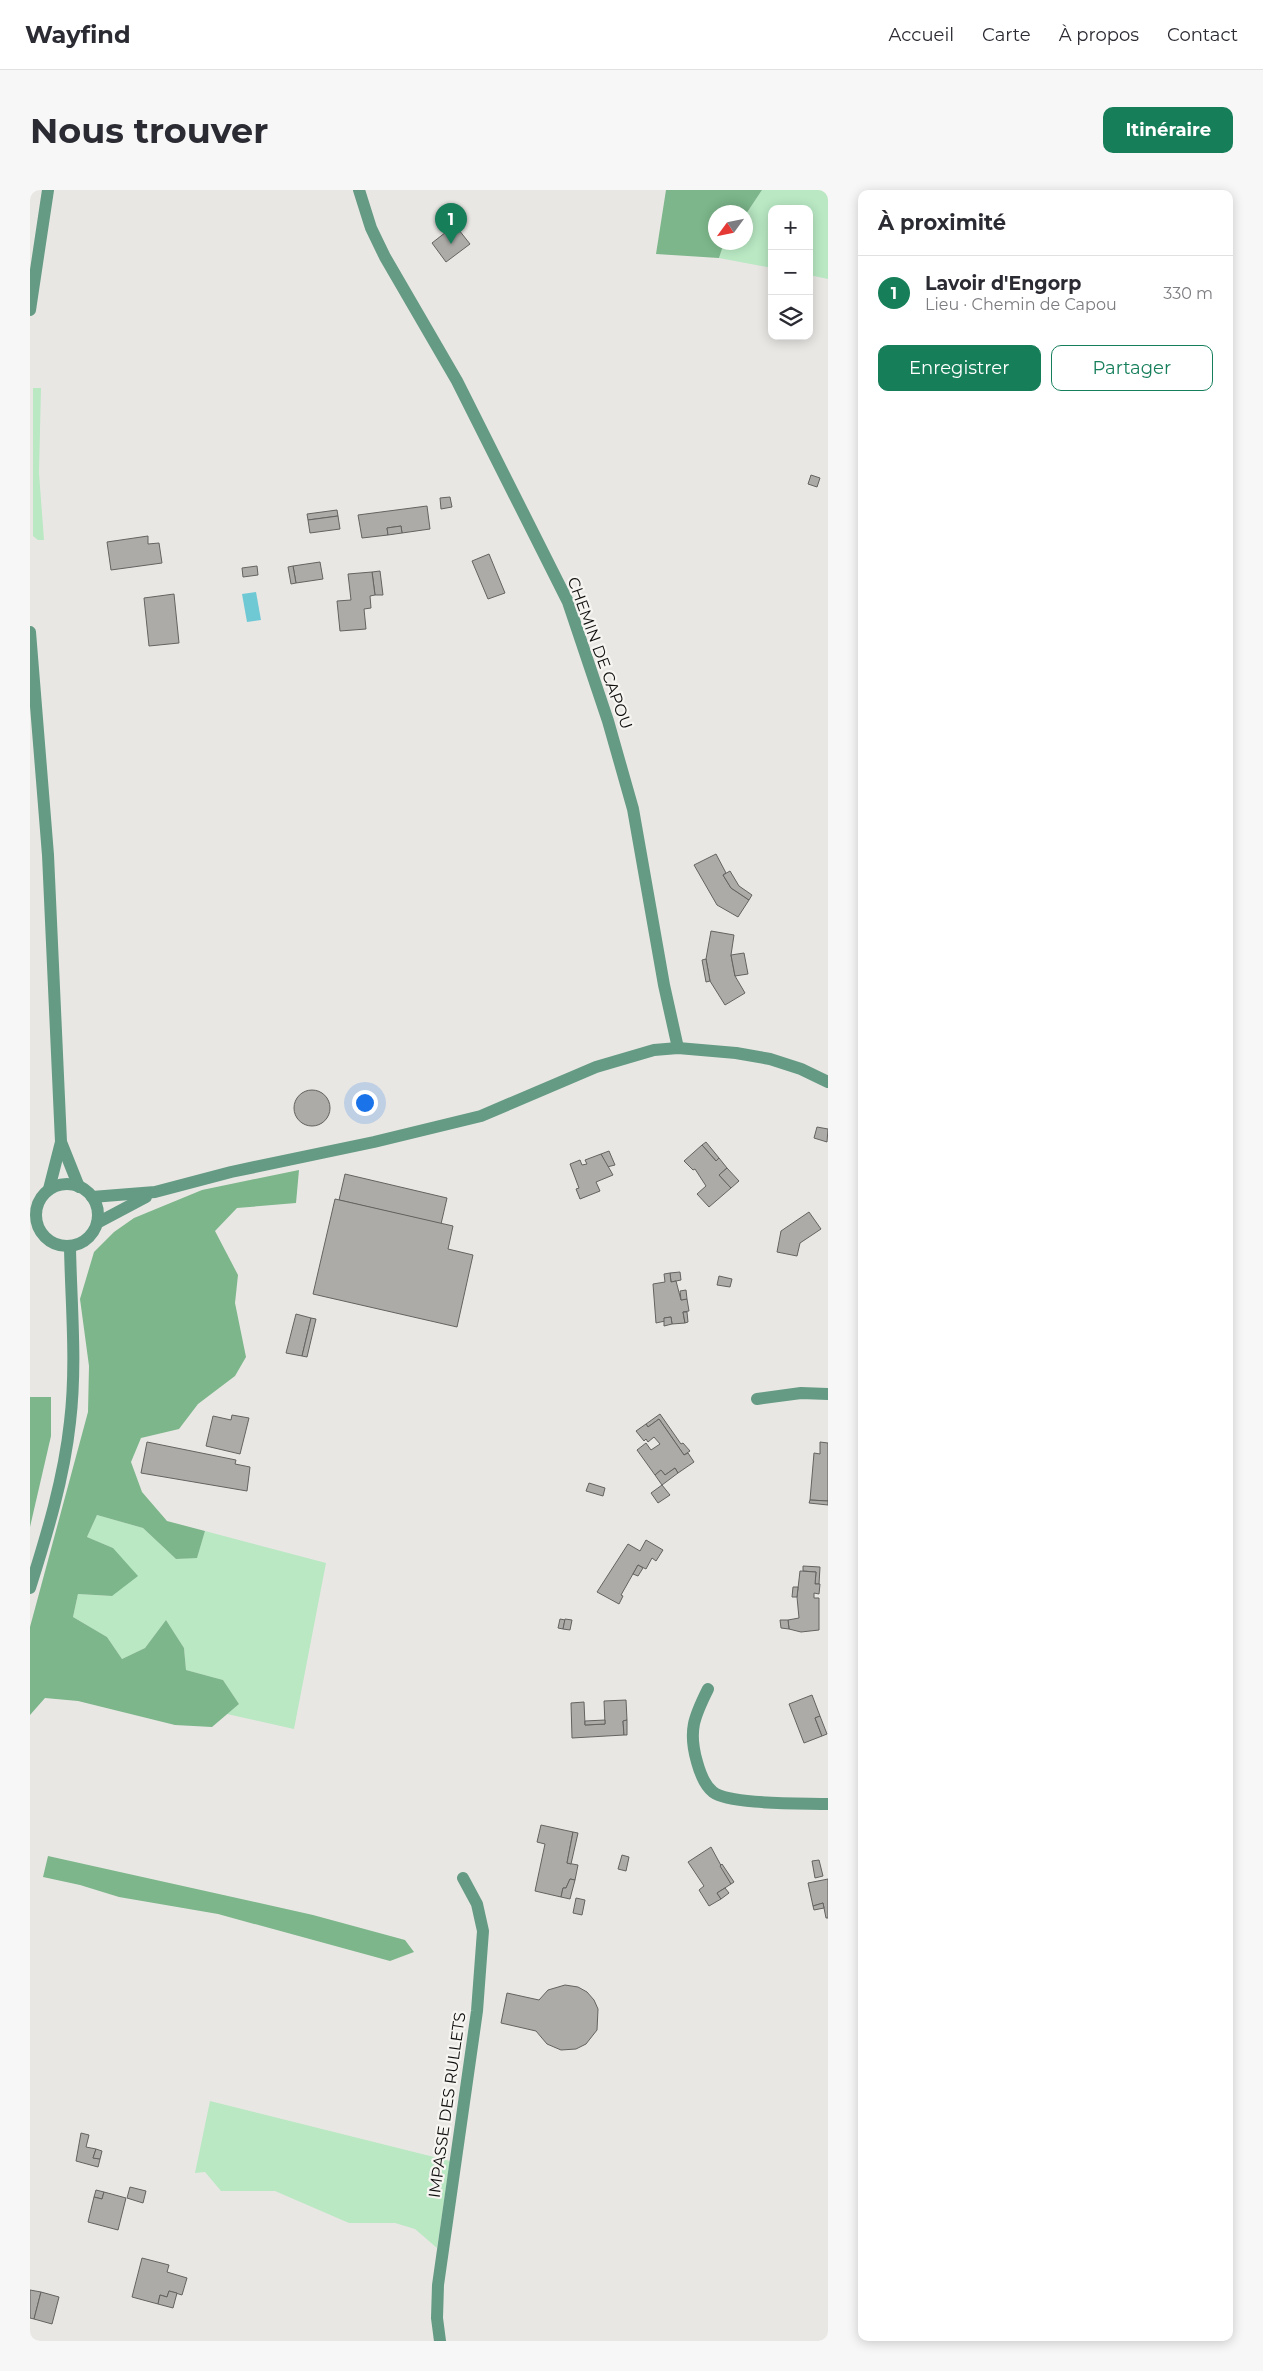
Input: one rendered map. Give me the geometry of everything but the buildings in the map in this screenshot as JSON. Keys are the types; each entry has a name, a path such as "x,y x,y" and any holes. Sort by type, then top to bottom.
{"street":[{"path":"30,310 48,190"},
{"name":"CHEMIN DE CAPOU","path":"359,190 371,228 385,257 457,381 568,602 608,721 633,810 664,985 678,1048"},
{"path":"30,632 48,855 62,1142 49,1189 33,1207 36,1235 60,1246 70,1247 82,1243 92,1235 97,1223 98,1214 92,1197 80,1187 62,1142"},
{"path":"92,1197 155,1192 231,1172 374,1142 481,1116 596,1067 654,1050 678,1048 736,1052 770,1059 801,1069 828,1082"},
{"path":"49,1189 64,1184 80,1187"},
{"path":"97,1223 155,1192"},
{"path":"30,1588 61,1480 70,1421 72,1374 70,1247"},
{"path":"757,1399 801,1393 828,1394"},
{"path":"708,1689 693,1718 692,1744 701,1777 713,1792 729,1799 828,1804"},
{"name":"IMPASSE DES RULLETS","path":"440,2341 437,2318 438,2286 477,2011 483,1931 477,1904 463,1878"}],"green space":[{"path":"666,190 762,190 752,205 708,205 708,250 722,250 719,258 656,254"},
{"path":"762,190 828,190 828,279 813,276 813,205 768,205 768,267 719,258 722,250 753,250 752,205"},
{"path":"33,388 41,388 39,473 44,540 38,540 33,536"},
{"path":"299,1170 296,1203 237,1208 215,1231 238,1275 235,1303 246,1357 235,1376 198,1404 179,1429 141,1438 131,1462 142,1492 167,1521 205,1531 197,1558 176,1559 143,1528 97,1515 87,1537 113,1548 138,1576 112,1596 78,1594 73,1617 107,1637 122,1659 145,1648 166,1620 184,1648 186,1670 223,1680 239,1704 212,1727 175,1725 78,1701 45,1698 30,1715 30,1627 88,1412 89,1366 80,1299 94,1252 114,1232 134,1218 202,1190"},
{"path":"30,1397 51,1397 51,1436 30,1527"},
{"path":"97,1515 143,1528 176,1559 197,1557 205,1531 326,1563 294,1729 227,1714 239,1704 223,1680 186,1670 184,1648 166,1620 145,1648 122,1659 107,1637 73,1617 78,1594 111,1596 113,1548 87,1537"},
{"path":"48,1856 313,1915 405,1940 414,1952 390,1961 218,1914 119,1897 80,1885 43,1877"},
{"path":"210,2101 450,2161 437,2248 415,2229 395,2223 349,2223 275,2191 221,2191 205,2172 195,2173"}],"water":[{"path":"256,592 261,620 247,622 242,594"}],"place":[{"name":"Lavoir d'Engorp","path":"451,244"}]}
